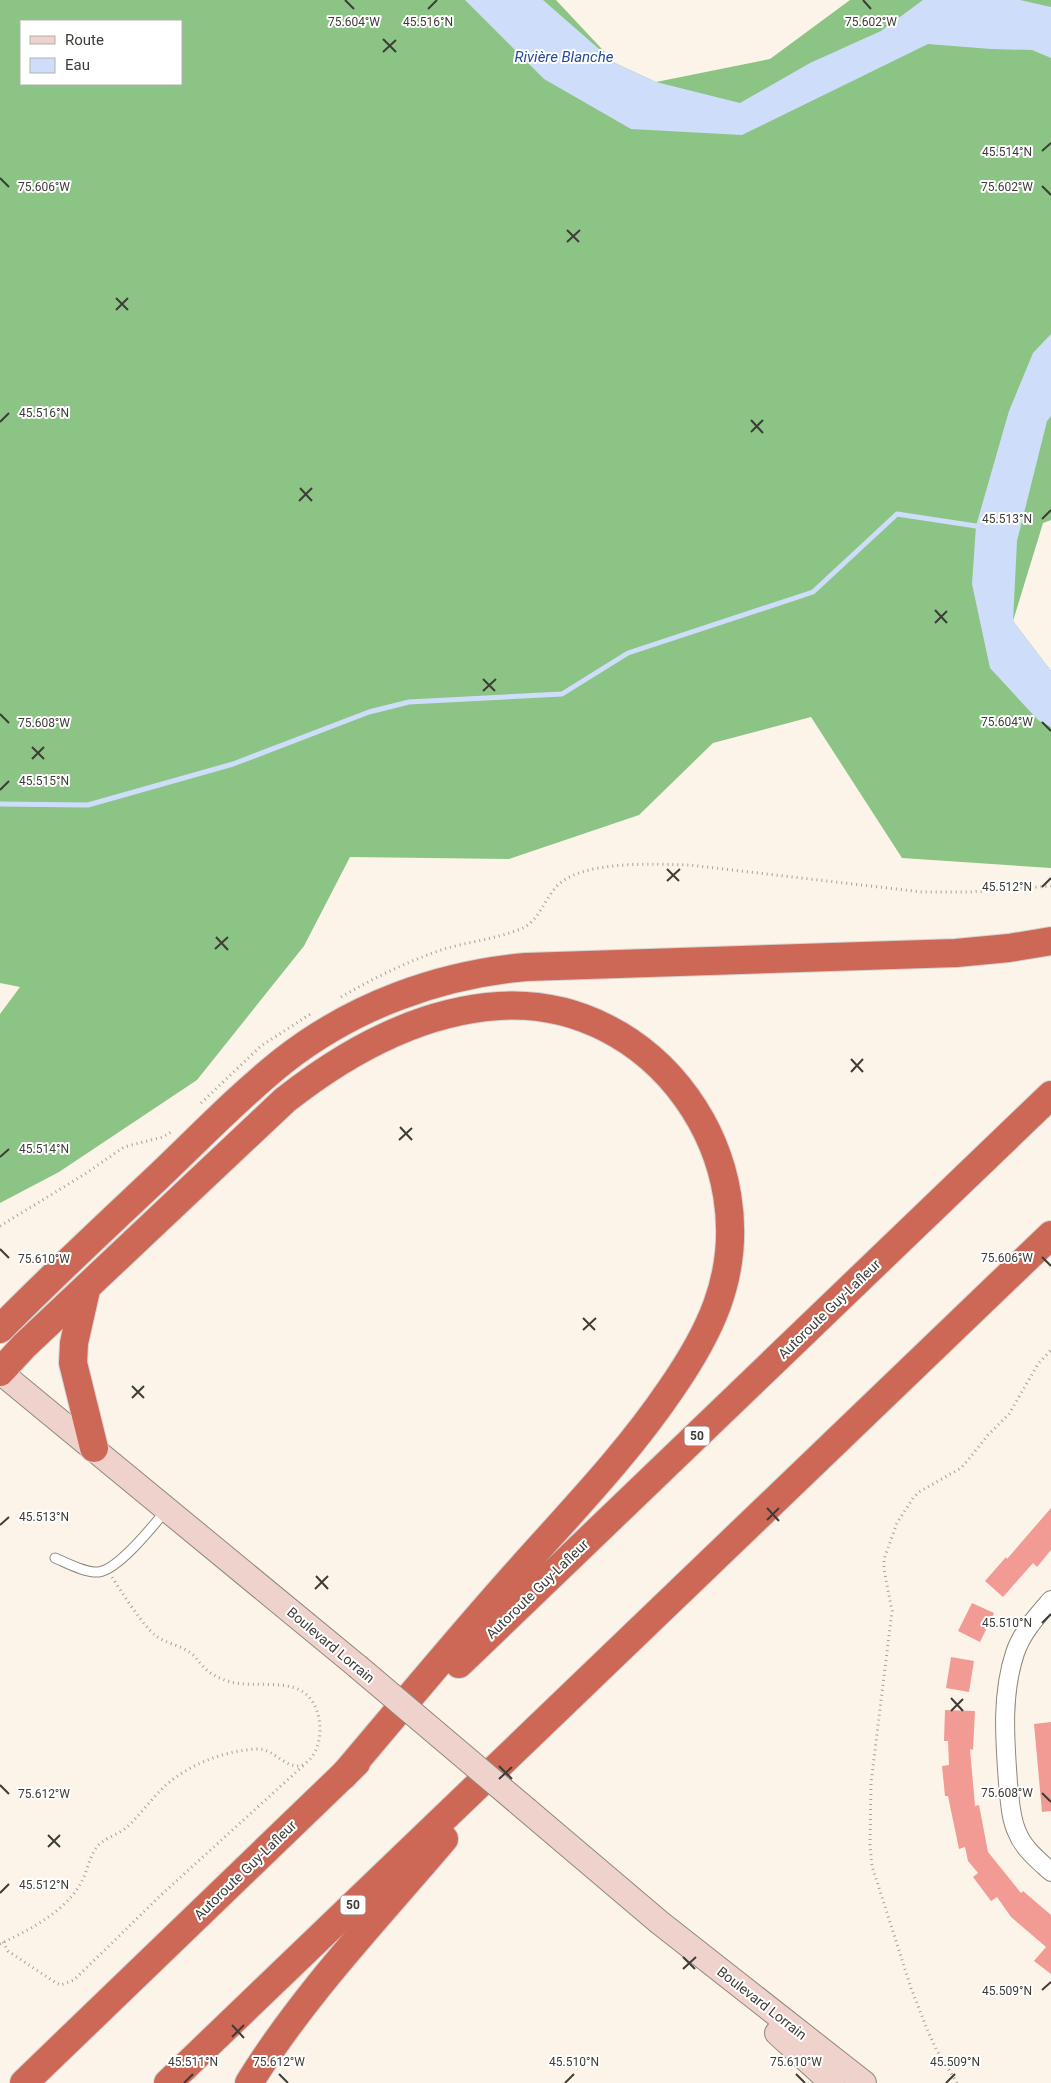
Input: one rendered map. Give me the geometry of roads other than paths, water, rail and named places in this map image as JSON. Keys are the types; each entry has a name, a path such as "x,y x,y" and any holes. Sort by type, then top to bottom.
{"highway":[{"path":"0,1329 269,1073 298,1050 331,1029 402,994 461,977 526,967 947,954 1009,948 1051,941"},
{"path":"0,1372 24,1346 86,1290 268,1116 312,1080 342,1060 382,1038 452,1013 500,1006 530,1006 559,1012 602,1027 633,1045 663,1070 688,1099 708,1131 720,1161 727,1191 730,1218 729,1247 720,1294 710,1322 695,1351 653,1415 606,1474 515,1575 343,1776"},
{"name":"Autoroute Guy-Lafleur","path":"24,2083 1051,1095"},
{"name":"50","path":"168,2083 1051,1235"},
{"path":"86,1290 74,1343 73,1362 94,1448"},
{"path":"249,2083 279,2038 316,1990 538,1727"}],"main road":[{"name":"Boulevard Lorrain","path":"0,1372 357,1666 659,1922 864,2083"},
{"name":"Boulevard Lorrain","path":"659,1922 832,2083"}],"street":[{"path":"1051,1600 1029,1626 1015,1653 1006,1702 1006,1763 1016,1831 1029,1851 1051,1872"}],"lane":[{"path":"55,1558 92,1572 107,1569 134,1547 167,1509"}],"water":[{"name":"Rivière Blanche","path":"465,0 543,0 615,63 656,82 740,103 810,63 881,31 923,0 1020,0 1051,7 1051,58 1032,50 928,44 742,135 631,129 544,79"},
{"path":"1051,334 1051,416 1047,421 1017,541 1013,621 1051,671 1051,727 1038,720 990,668 972,584 976,526 1009,411 1033,353"}],"waterway":[{"path":"0,804 88,805 233,764 369,712 409,702 562,694 628,653 813,592 897,514 976,526"}]}
